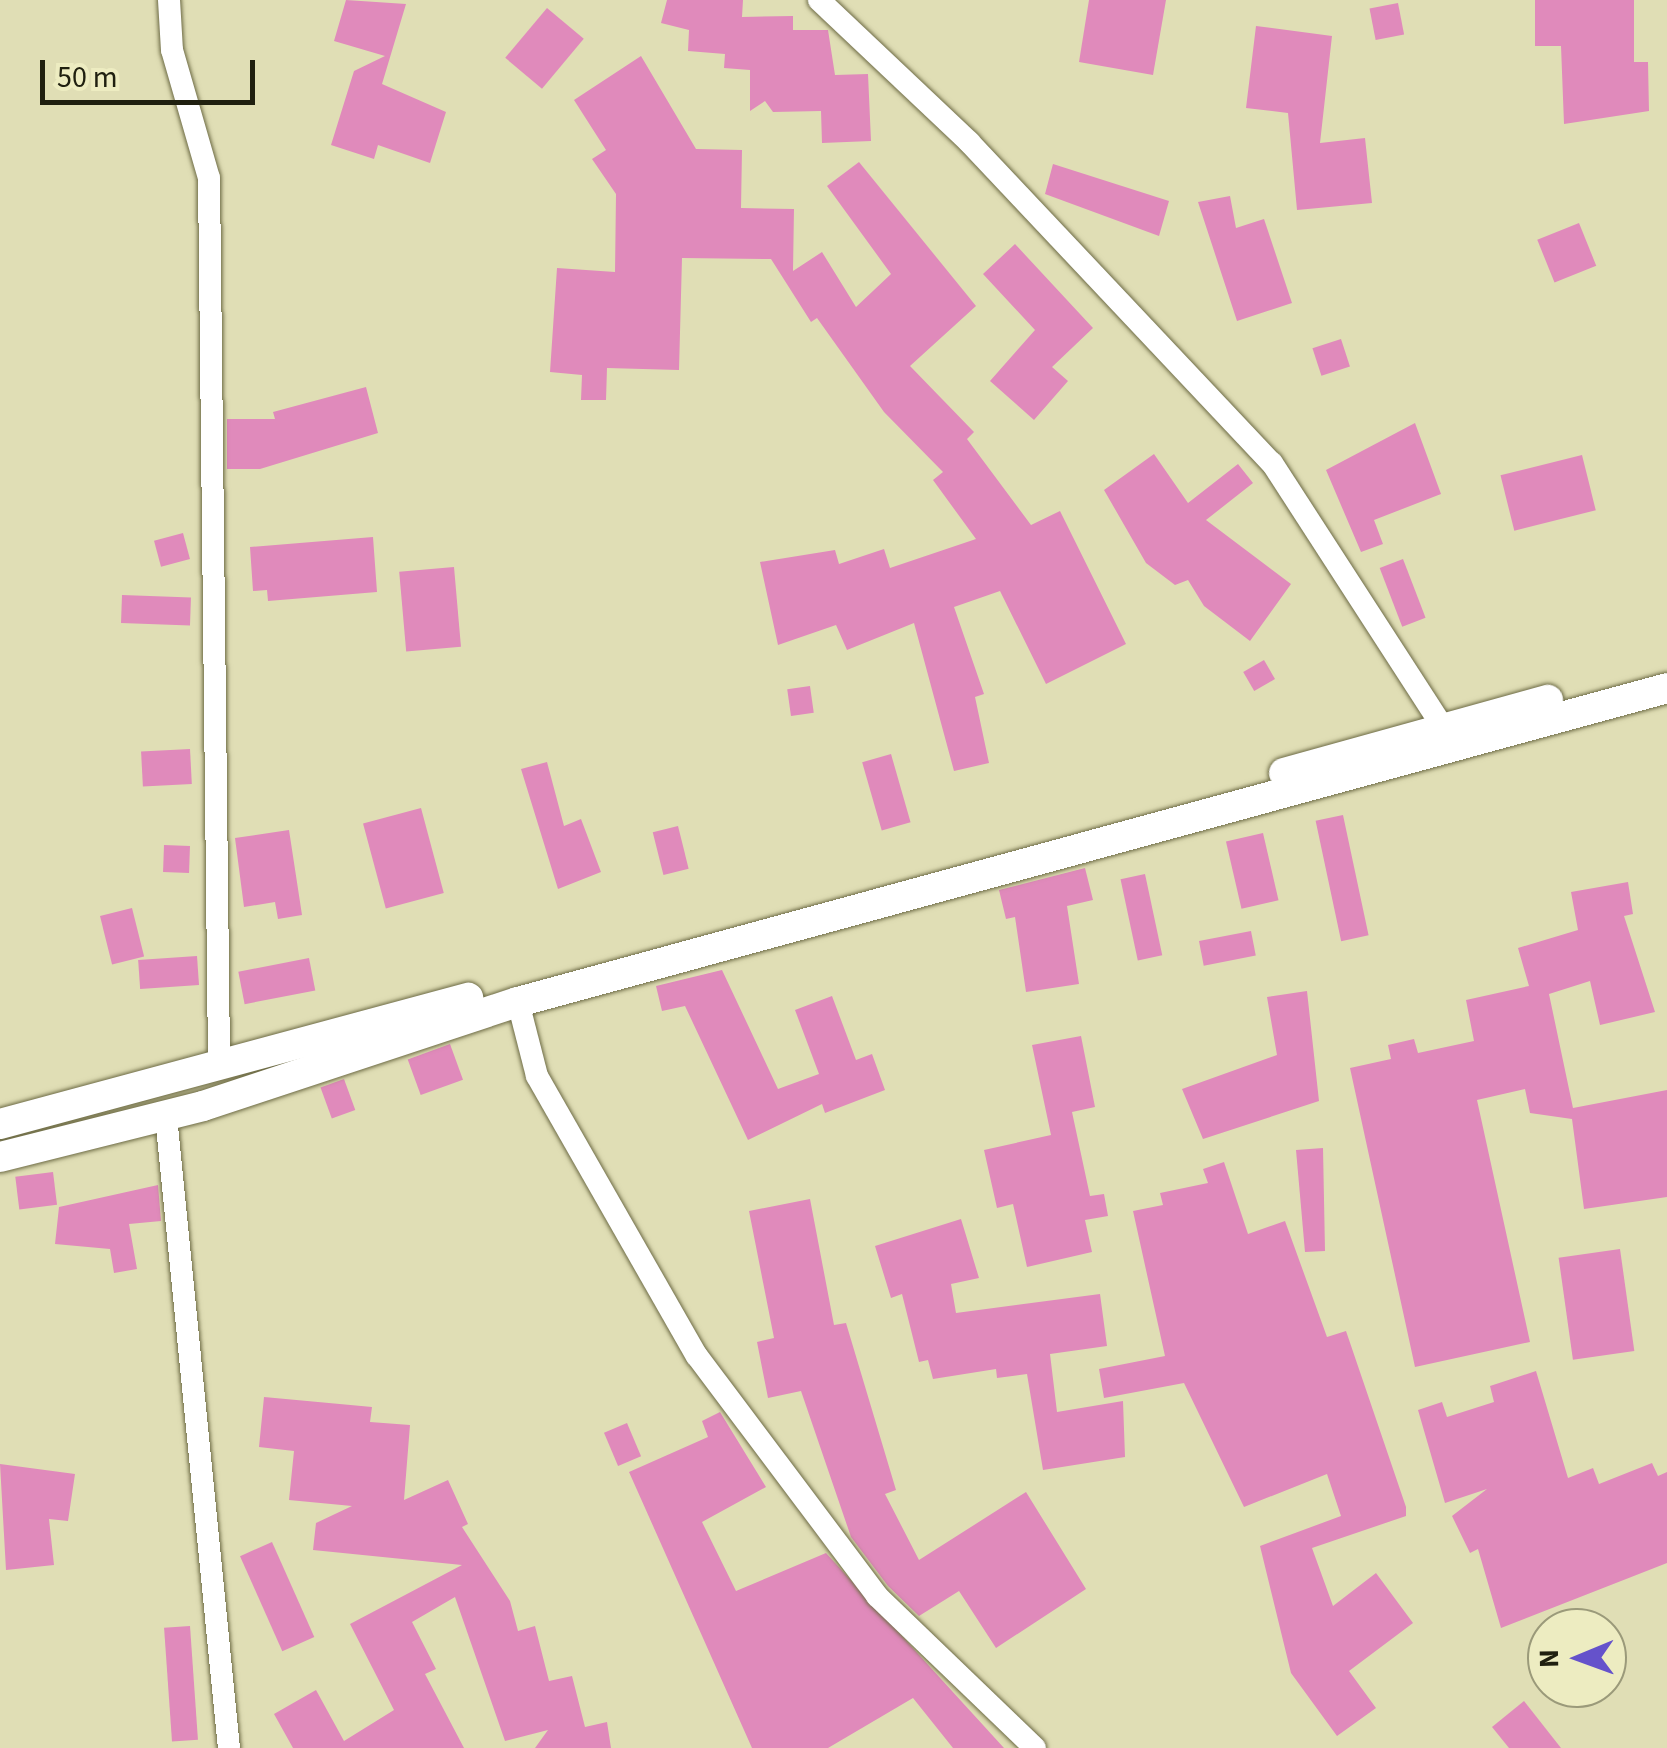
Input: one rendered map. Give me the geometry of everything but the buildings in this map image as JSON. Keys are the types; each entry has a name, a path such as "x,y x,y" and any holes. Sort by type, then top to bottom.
{"street":[{"path":"169,0 172,50 210,178 219,1066"},
{"path":"820,0 968,142 1272,464 1443,727"},
{"path":"0,1124 1443,727 1667,669"},
{"path":"0,1157 166,1116 518,1002 1667,688"},
{"path":"518,1002 538,1076 697,1356 878,1596 1035,1748"},
{"path":"166,1116 230,1748"}]}
